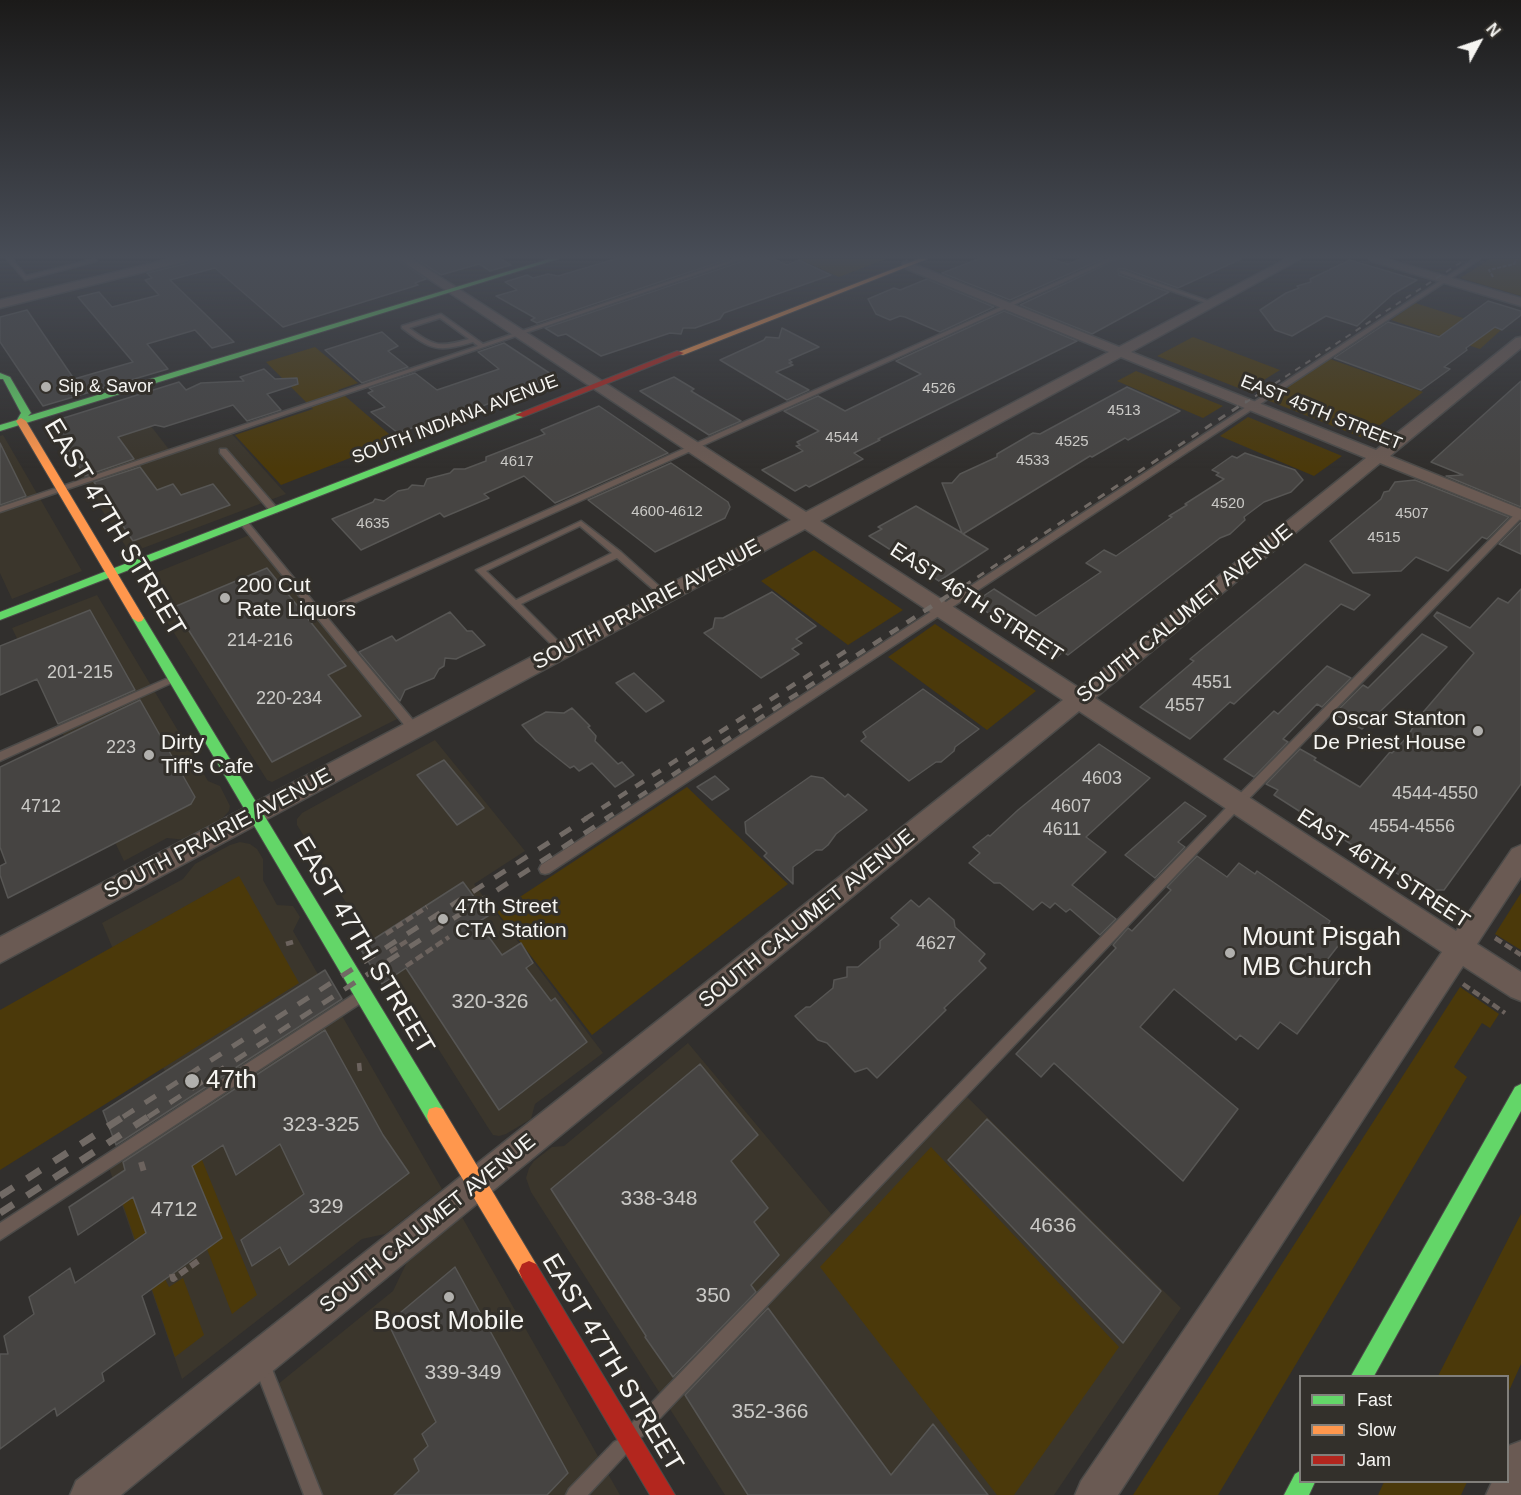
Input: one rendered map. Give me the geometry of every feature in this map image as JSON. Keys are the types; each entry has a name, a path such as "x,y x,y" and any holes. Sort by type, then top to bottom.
{"street":[{"path":"0,428 325,329"},
{"name":"EAST 46TH STREET","path":"512,329 1521,988"},
{"name":"SOUTH INDIANA AVENUE","path":"0,616 742,329"},
{"name":"EAST 45TH STREET","path":"1063,329 1520,514"},
{"name":"SOUTH PRAIRIE AVENUE","path":"0,951 1163,329"},
{"name":"SOUTH CALUMET AVENUE","path":"90,1495 1521,341"},
{"name":"EAST 47TH STREET","path":"0,376 6,376 26,413 21,421"},
{"name":"EAST 47TH STREET","path":"3,412 7,419 21,421"},
{"name":"EAST 47TH STREET","path":"21,421 663,1495"},
{"path":"1095,1495 1521,856"},
{"path":"1363,1375 1521,1093"},
{"path":"1506,1495 1521,1460"}],"lane":[{"path":"407,329 437,349 445,349 472,340"},
{"path":"457,329 482,346"},
{"path":"0,510 535,329"},
{"path":"320,615 956,329"},
{"path":"545,869 1368,329"},
{"path":"223,452 274,510"},
{"path":"575,1495 1238,803 1520,514"},
{"path":"243,522 414,729"},
{"path":"562,650 480,570 581,523 665,595"},
{"path":"514,604 618,554"},
{"path":"0,757 176,678"},
{"path":"0,1232 364,994"},
{"path":"260,1359 313,1495"}],"path":[{"path":"386,934 427,907"},
{"path":"1492,936 1521,955"},
{"path":"406,966 449,937"},
{"path":"390,952 410,939"},
{"path":"286,944 293,942"},
{"path":"1462,984 1505,1013"},
{"path":"359,1063 360,1073"},
{"path":"172,1275 173,1279 198,1261"}],"shaded area":[{"path":"1418,329 1501,330 1480,349"},
{"path":"1193,337 1280,370 1246,391 1157,356"},
{"path":"315,347 358,383 338,390 396,440 281,485 235,435 313,409 266,362"},
{"path":"1330,359 1423,392 1363,438 1267,400"},
{"path":"1136,371 1223,406 1203,418 1117,381"},
{"path":"129,398 171,452 230,432 286,494 130,553 46,425"},
{"path":"1248,417 1342,456 1314,476 1220,436"},
{"path":"3,435 82,571 12,599 0,573 0,436"},
{"path":"252,534 403,716 272,782 267,780 140,579"},
{"path":"814,550 903,610 848,645 761,581"},
{"path":"97,595 208,781 220,786 230,806 229,811 218,823 186,840 167,838 124,861 12,628"},
{"path":"935,624 1036,691 987,730 888,657"},
{"path":"435,740 525,851 474,884 603,1053 535,1104 531,1119 499,1136 493,1135 487,1126 297,825 297,819 302,813"},
{"path":"687,787 788,884 592,1035 497,912"},
{"path":"240,842 250,844 257,849 263,859 263,880 277,905 293,906 300,917 293,931 442,1189 385,1234 362,1239 182,1379 107,1162 182,1112 102,923 183,879 195,864"},
{"path":"239,876 299,983 0,1170 0,1010"},
{"path":"1521,893 1521,950 1495,934"},
{"path":"1460,987 1499,1014 1490,1028 1482,1023 1454,1067 1467,1077 1218,1495 1133,1495"},
{"path":"688,1043 837,1221 961,1091 1181,1308 1054,1495 725,1495 531,1192 526,1178 534,1161 552,1147 564,1146"},
{"path":"189,1128 257,1295 232,1314 207,1249 222,1238 184,1146"},
{"path":"931,1147 1119,1347 1014,1495 997,1495 820,1267"},
{"path":"136,1164 163,1280 165,1279 169,1287 183,1278 204,1335 175,1357 114,1178"},
{"path":"1521,1214 1521,1364 1509,1391 1509,1375 1439,1375"},
{"path":"462,1217 620,1495 314,1495 272,1389 393,1291 407,1262"},
{"path":"1384,1483 1467,1483 1461,1495 1378,1495"}],"building":[{"path":"0,329 40,329 74,379 133,362 105,329 220,329 234,342 212,348 195,330 147,344 168,369 43,406 0,342"},
{"path":"546,329 683,329 681,334 670,333 601,356 566,334 558,336"},
{"path":"783,329 819,347 789,360 792,362 789,363 793,365 776,372 809,390 787,400 720,360 766,337 779,338"},
{"path":"932,329 947,329 940,332"},
{"path":"966,329 1047,329 1077,341 878,439 880,440 854,453 863,459 809,487 806,485 795,491 762,470 803,451 796,446 800,445 797,442 819,431 784,411 818,396 845,411 921,374 896,361"},
{"path":"1079,329 1102,329 1092,334"},
{"path":"1274,329 1304,329 1292,336"},
{"path":"1378,329 1411,329 1439,337 1450,329 1493,329 1444,367 1450,369 1421,390 1334,358"},
{"path":"382,332 398,346 388,351 408,367 362,383 325,350"},
{"path":"504,343 557,378 469,411 467,409 398,433 371,412 385,407 368,393 373,391 369,388 415,373 437,390 499,369 478,352"},
{"path":"264,369 275,379 297,378 298,384 267,394 281,410 247,421 233,405 164,427 155,425 118,437 134,459 85,476 55,428 57,427 54,421 179,382 186,390 201,383 244,381 240,377"},
{"path":"674,377 694,389 691,391 741,421 709,435 640,391"},
{"path":"1521,381 1521,507 1446,476 1463,475 1431,462"},
{"path":"1127,387 1180,411 1128,440 1125,438 1092,457 1090,456 963,534 988,549 939,581 869,536 882,529 878,527 916,506 962,533 942,483 952,483 960,474 997,457 997,454 1033,433 1040,434"},
{"path":"599,406 668,453 555,503 524,476 484,494 489,498 444,517 440,513 361,550 332,519 373,502 375,499 384,501 412,485 424,486 427,479 486,461 486,457 545,434 541,430"},
{"path":"0,443 26,496 0,505"},
{"path":"1245,453 1295,470 1303,480 1291,492 1264,502 1244,517 1245,520 1230,534 1220,538 1068,655 1063,652 1057,657 973,603 994,589 1036,616 1101,572 1086,563 1104,550 1116,556 1172,517 1169,516 1187,505 1185,504 1224,479 1212,470 1232,456 1237,458"},
{"path":"671,463 728,502 730,507 725,518 655,552 588,500"},
{"path":"140,467 157,490 173,484 181,495 213,484 230,505 133,541 94,482"},
{"path":"1415,480 1509,517 1487,539 1482,537 1448,571 1416,557 1401,571 1353,573 1330,541 1381,499 1384,492 1389,491 1395,482"},
{"path":"1521,522 1521,554 1499,544"},
{"path":"1305,564 1370,595 1354,610 1341,604 1234,704 1230,702 1190,739 1140,707 1194,661 1190,659"},
{"path":"267,568 346,666 328,675 361,716 272,762 174,607"},
{"path":"1521,589 1521,784 1444,890 1423,890 1274,795 1278,790 1266,784 1300,749 1316,758 1314,760 1360,787 1390,752 1392,753 1408,736 1419,717 1474,653 1434,616 1437,612 1470,628 1498,598 1508,603"},
{"path":"772,592 816,626 796,639 802,643 792,649 799,654 761,678 704,633 713,628 715,618 723,618"},
{"path":"90,610 135,690 58,724 37,679 0,695 0,646"},
{"path":"450,612 467,631 472,631 485,645 456,659 445,658 444,666 439,669 434,678 405,690 400,701 359,652 392,636 396,641"},
{"path":"1422,634 1447,647 1362,729 1334,714 1363,685 1368,688"},
{"path":"1327,666 1351,678 1322,707 1317,704 1283,739 1288,742 1254,777 1224,759 1274,711 1278,714"},
{"path":"634,673 664,701 646,712 616,683"},
{"path":"923,689 979,729 955,747 954,751 941,762 936,762 909,781 861,741 866,737 863,732"},
{"path":"140,700 195,797 191,804 8,898 0,875 0,866 6,863 0,847 0,767"},
{"path":"572,708 590,726 588,727 596,736 595,741 618,764 622,762 634,775 615,787 592,763 579,771 574,766 570,768 536,741 522,725 546,712 564,713"},
{"path":"1099,744 1150,778 1086,837 1106,852 1072,885 1116,919 1100,935 1070,909 1066,912 1055,903 1050,908 1042,902 1033,910 1000,883 994,883 969,863 980,853 973,847 988,835 990,836 1018,810"},
{"path":"444,760 484,808 457,825 417,775"},
{"path":"715,776 729,789 712,800 697,787"},
{"path":"811,776 823,778 845,797 848,794 867,810 836,834 822,850 816,850 793,867 793,884 764,856 767,853 746,833 745,822"},
{"path":"1185,802 1206,816 1178,842 1185,847 1155,878 1125,855"},
{"path":"1197,856 1227,877 1239,863 1255,874 1257,871 1330,921 1328,925 1345,937 1327,960 1344,972 1297,1034 1280,1022 1258,1049 1240,1035 1236,1040 1174,989 1140,1027 1238,1109 1183,1181 1054,1063 1041,1077 1016,1054 1116,948 1113,945 1128,928 1132,931 1171,890 1167,887"},
{"path":"463,882 488,916 478,922 502,955 521,943 533,963 526,968 551,1001 555,998 587,1042 499,1110 406,968 382,984 360,948"},
{"path":"929,898 954,920 955,927 985,954 979,961 986,968 877,1078 867,1068 855,1072 827,1043 818,1040 795,1016 833,988 834,980 847,977 847,967 858,967 880,948 880,941 899,925 891,918 911,900 919,907"},
{"path":"325,970 342,999 116,1145 103,1111"},
{"path":"325,1030 383,1135 409,1173 289,1265 280,1247 252,1266 241,1240 304,1194 280,1144 236,1175 223,1145 192,1166 222,1238 142,1296 155,1334 102,1373 104,1381 57,1416 55,1408 0,1449 0,1354 8,1354 4,1336 34,1314 29,1297 70,1268 75,1283 146,1233 133,1197 78,1235 69,1207 125,1170 123,1162"},
{"path":"700,1064 758,1135 731,1161 768,1208 754,1222 779,1255 751,1285 756,1292 673,1377 551,1189"},
{"path":"987,1119 1161,1291 1123,1343 948,1160"},
{"path":"455,1267 568,1473 547,1495 394,1495 419,1471 414,1459 428,1446 422,1434 436,1422 388,1323"},
{"path":"768,1308 891,1475 933,1424 988,1495 748,1495 685,1395"}],"railway":[{"path":"1245,403 1359,329"},
{"path":"964,586 1247,401"},
{"path":"605,819 966,584"},
{"path":"585,819 846,651"},
{"path":"123,1117 587,818"},
{"path":"148,1117 608,818"},
{"path":"0,1196 126,1115"},
{"path":"0,1213 151,1115"}],"traffic: fast":[{"path":"0,428 326,329"},
{"path":"0,376 6,377 26,413 21,421"},
{"path":"0,616 520,415"},
{"path":"138,618 436,1116"},
{"path":"1363,1375 1521,1093"},
{"path":"1296,1495 1302,1483"}],"traffic: slow":[{"path":"680,353 743,329"},
{"path":"21,421 138,618"},
{"path":"436,1116 529,1271"}],"traffic: jam":[{"path":"520,415 680,353"},
{"path":"529,1271 663,1495"}],"place":[{"name":"Sip & Savor","path":"46,387"},
{"name":"200 Cut Rate Liquors","path":"225,598"},
{"name":"Oscar Stanton De Priest House","path":"1478,731"},
{"name":"Dirty Tiff's Cafe","path":"149,755"},
{"name":"47th Street CTA Station","path":"443,919"},
{"name":"Mount Pisgah MB Church","path":"1230,953"},
{"name":"47th","path":"192,1081"},
{"name":"Boost Mobile","path":"449,1297"}]}
